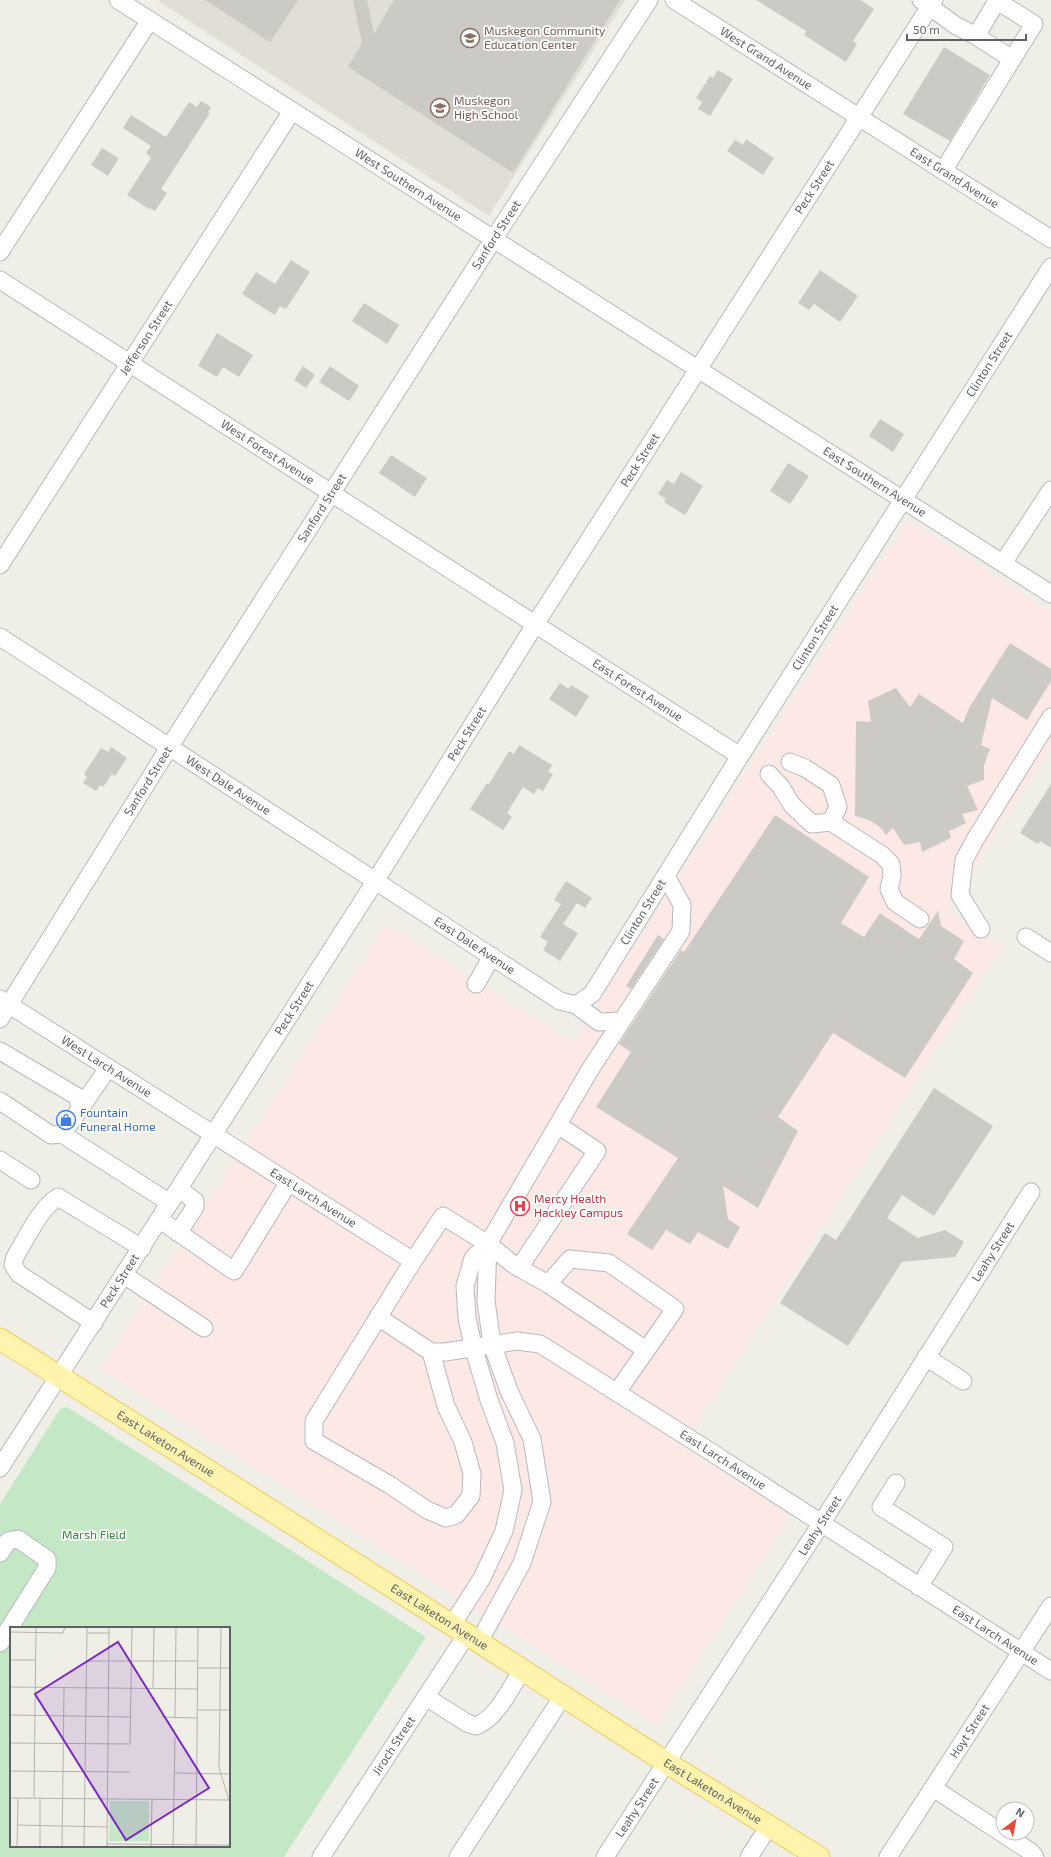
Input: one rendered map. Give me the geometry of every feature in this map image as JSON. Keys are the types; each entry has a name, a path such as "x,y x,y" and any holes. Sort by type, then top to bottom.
{"main road":[{"name":"East Laketon Avenue","path":"0,1339 59,1378 466,1634 667,1763 819,1857"}],"street":[{"name":"West Southern Avenue","path":"118,0 697,370"},
{"name":"Sanford Street","path":"0,1019 4,1002 170,746 493,240 649,0"},
{"name":"West Grand Avenue","path":"674,0 858,117"},
{"path":"944,171 1034,24 996,0 976,36"},
{"path":"928,2 955,25 976,36 1012,59"},
{"name":"Peck Street","path":"0,1468 59,1378 376,880 536,624 858,117 928,2"},
{"path":"0,252 150,20"},
{"name":"Jefferson Street","path":"0,565 131,364 292,111"},
{"name":"East Grand Avenue","path":"858,117 1051,239"},
{"name":"Clinton Street","path":"576,1005 592,994 740,756 1051,267"},
{"name":"West Forest Avenue","path":"0,280 536,624"},
{"name":"East Southern Avenue","path":"697,370 1051,594"},
{"path":"1002,563 1051,490"},
{"name":"East Forest Avenue","path":"536,624 740,756"},
{"name":"West Dale Avenue","path":"0,637 376,880"},
{"path":"981,929 960,895 964,860 1051,717"},
{"path":"790,762 805,768 831,785 838,807 831,822"},
{"path":"769,774 781,787 792,805 812,824 831,822 882,855 891,864 892,876 889,889 894,902 920,919"},
{"path":"466,1634 482,1578 504,1531 513,1490 505,1443 489,1400 473,1346 467,1318 465,1286 472,1258 488,1244 591,1068 681,931 682,905 666,876"},
{"name":"East Dale Avenue","path":"376,880 560,1000 576,1005 599,1022 621,1021"},
{"path":"1026,937 1051,953"},
{"path":"476,984 492,956"},
{"name":"West Larch Avenue","path":"4,1002 214,1134"},
{"path":"0,1051 78,1097 80,1109"},
{"path":"62,1134 108,1068"},
{"path":"0,1102 51,1135 62,1134 174,1196 195,1201 195,1207 178,1233"},
{"path":"519,1268 597,1151 558,1125"},
{"name":"East Larch Avenue","path":"214,1134 413,1260"},
{"path":"0,1160 31,1180"},
{"path":"160,1220 234,1271 289,1182"},
{"name":"Leahy Street","path":"605,1857 821,1524 1031,1192"},
{"path":"94,1323 19,1274 13,1265 15,1257 44,1211 50,1202 58,1197 142,1248"},
{"path":"378,1317 431,1352 446,1406 463,1442 472,1474 471,1496 456,1515 446,1518 427,1510 370,1473 314,1440 314,1421 413,1260 443,1216 488,1244 519,1268 548,1284 646,1350"},
{"path":"466,1634 522,1563 542,1502 532,1439 509,1391 492,1344 486,1302 488,1244"},
{"path":"548,1284 570,1259 609,1263 675,1309 617,1392"},
{"path":"124,1275 204,1328"},
{"name":"East Larch Avenue","path":"431,1352 445,1352 473,1346 517,1341 540,1344 1051,1671"},
{"path":"926,1357 963,1382"},
{"path":"896,1483 881,1507 944,1547 919,1587"},
{"path":"0,1553 8,1541 18,1539 47,1559 47,1568 0,1643"},
{"name":"Hoyt Street","path":"888,1857 1051,1606"},
{"name":"Jiroch Street","path":"321,1857 466,1634"},
{"path":"426,1697 468,1723 476,1726 484,1723 492,1715 522,1670"},
{"path":"458,1857 563,1696"},
{"path":"933,1788 1031,1852 1035,1857"},
{"path":"749,1857 769,1826"}],"shaded area":[{"name":"Muskegon High School","path":"157,0 625,0 489,216"},
{"name":"Mercy Health Hackley Campus","path":"908,520 1051,612 1051,748 947,911 1002,946 682,1446 790,1516 657,1725 101,1369 387,924 573,1043"}],"green space":[{"name":"Marsh Field","path":"67,1407 426,1637 284,1857 0,1857 0,1504 60,1409"}],"building":[{"path":"205,0 298,0 270,42"},
{"path":"353,0 367,0 374,34 394,0 620,0 513,173 348,67 362,43"},
{"path":"756,0 861,0 874,9 853,41 857,44 846,62 804,35 806,31"},
{"path":"944,47 990,75 950,141 903,114"},
{"path":"718,70 733,79 710,116 698,109 702,102 696,98 710,76 713,78"},
{"path":"201,101 211,107 208,112 210,113 161,189 167,193 155,211 150,208 149,209 127,195 151,158 146,153 151,146 123,128 131,115 166,137 189,102 197,107"},
{"path":"746,139 774,158 763,175 727,151 735,140 743,145"},
{"path":"102,148 119,158 108,176 91,165"},
{"path":"291,260 310,272 286,309 280,306 275,315 242,294 256,272 275,284"},
{"path":"820,270 858,296 840,322 814,304 809,310 798,303"},
{"path":"364,303 399,325 387,344 352,321"},
{"path":"217,333 253,355 239,377 223,367 217,377 198,366"},
{"path":"303,366 315,375 306,388 294,380"},
{"path":"330,366 359,386 349,401 319,382"},
{"path":"880,419 904,434 893,452 869,436"},
{"path":"391,455 427,478 415,497 379,473"},
{"path":"788,463 809,476 790,504 770,491"},
{"path":"681,472 703,486 685,515 664,502 666,499 658,494 667,480 674,484"},
{"path":"1010,643 1051,669 1051,681 1027,720 992,698 981,745 990,749 984,765 984,780 967,786 978,810 962,814 966,823 949,831 951,838 922,852 920,842 904,845 893,828 886,835 880,827 869,820 855,816 856,721 871,722 868,701 896,688 910,707 919,694 963,723 969,708"},
{"path":"560,683 569,689 571,685 589,696 576,717 549,699"},
{"path":"519,745 552,765 548,772 553,774 543,791 538,788 534,794 523,787 507,813 512,817 503,830 470,809 487,783 489,784 509,751 514,754"},
{"path":"111,747 127,758 115,776 112,774 103,787 100,785 96,791 83,783 87,777 84,774 101,748 108,752"},
{"path":"1051,784 1051,848 1040,841 1038,844 1020,833"},
{"path":"775,815 869,877 841,923 864,937 880,913 919,939 938,911 941,926 964,941 954,959 973,973 905,1078 833,1033 778,1117 798,1131 758,1208 723,1186 728,1219 740,1227 728,1249 698,1232 690,1244 666,1230 652,1250 627,1234 678,1158 596,1107 631,1052 619,1044 681,950 684,952"},
{"path":"566,881 592,898 585,908 577,903 563,924 578,933 560,961 543,950 548,942 540,937 561,904 554,900"},
{"path":"658,935 664,939 631,989 626,986"},
{"path":"934,1088 993,1126 934,1216 902,1195 887,1218 918,1238 945,1230 964,1242 955,1257 902,1262 848,1346 780,1303 825,1233 836,1240"}],"place":[{"name":"Muskegon Community Education Center","path":"470,38"},
{"name":"Muskegon High School","path":"440,108"},
{"name":"Fountain Funeral Home","path":"66,1120"},
{"name":"Mercy Health Hackley Campus","path":"520,1206"}]}
